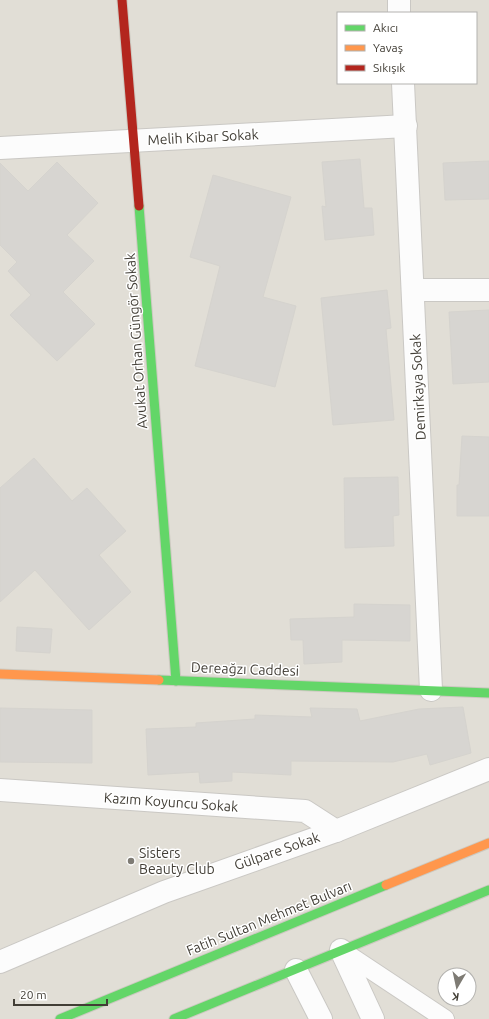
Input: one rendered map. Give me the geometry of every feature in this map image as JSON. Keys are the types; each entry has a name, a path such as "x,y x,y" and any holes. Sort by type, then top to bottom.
{"street":[{"name":"Avukat Orhan Güngör Sokak","path":"122,0 176,681"},
{"path":"399,0 400,12"},
{"name":"Demirkaya Sokak","path":"403,84 432,690"},
{"name":"Melih Kibar Sokak","path":"0,148 406,126"},
{"path":"413,290 489,290"},
{"name":"Dereağzı Caddesi","path":"0,674 489,693"},
{"name":"Gülpare Sokak","path":"0,962 164,892 336,831 489,769"},
{"name":"Kazım Koyuncu Sokak","path":"0,790 305,811 336,831"},
{"name":"Fatih Sultan Mehmet Bulvarı","path":"60,1019 489,843"},
{"path":"174,1019 489,890"},
{"path":"341,950 373,1019"},
{"path":"296,970 321,1019"}],"lane":[{"path":"341,950 445,1019"}],"shaded area":[{"path":"0,0 489,0 489,1019 0,1019"}],"building":[{"path":"360,159 364,208 372,208 374,235 325,240 322,206 326,207 322,162"},
{"path":"489,161 489,199 445,200 443,163"},
{"path":"57,162 98,203 67,235 94,261 63,292 95,324 57,361 10,315 31,295 8,271 17,262 0,245 0,163 28,191"},
{"path":"213,175 291,197 263,297 296,306 275,387 195,366 220,266 190,257"},
{"path":"387,290 391,328 386,329 394,420 333,425 321,298"},
{"path":"489,310 489,382 453,384 449,312"},
{"path":"462,436 489,437 489,516 457,516 457,485 459,485"},
{"path":"34,458 72,501 87,488 126,531 99,555 131,592 89,630 35,570 0,602 0,488"},
{"path":"398,477 399,515 393,516 394,546 345,548 344,478"},
{"path":"354,604 410,605 410,641 342,640 342,662 304,664 303,640 291,640 290,619 354,617"},
{"path":"17,627 52,629 50,653 16,651"},
{"path":"463,707 471,753 430,765 427,754 393,762 291,761 291,775 232,772 232,781 200,783 199,772 148,775 146,729 196,727 196,723 255,719 255,715 312,717 310,708 357,709 360,721 419,709"},
{"path":"0,708 92,710 92,763 0,762"}],"traffic: fast":[{"path":"139,206 176,681"},
{"path":"159,680 489,693"},
{"path":"60,1019 386,885"},
{"path":"174,1019 489,890"}],"traffic: slow":[{"path":"0,674 159,680"},
{"path":"386,885 489,843"}],"traffic: jam":[{"path":"122,0 139,206"}],"place":[{"name":"Sisters Beauty Club","path":"131,861"}]}
